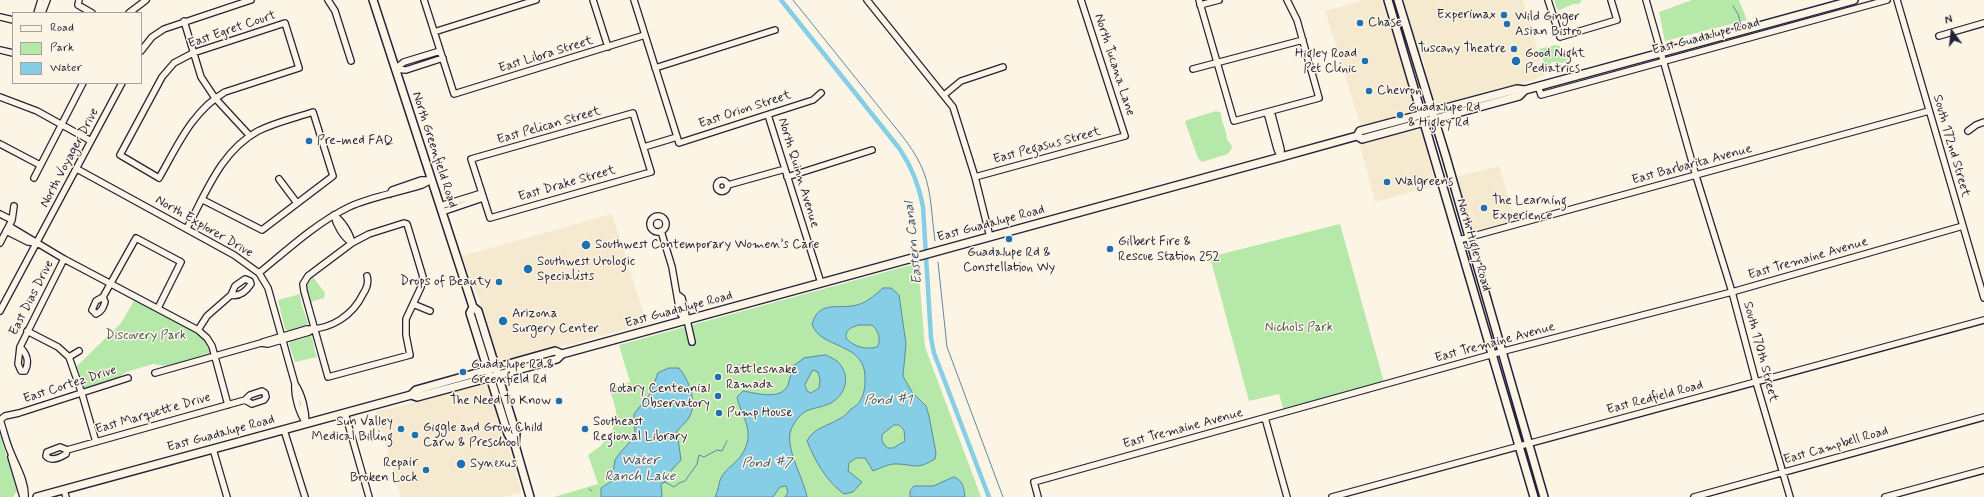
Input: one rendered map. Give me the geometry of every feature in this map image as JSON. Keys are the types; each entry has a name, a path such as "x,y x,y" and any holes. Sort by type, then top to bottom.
{"main road":[{"name":"North Greenfield Road","path":"373,0 473,307 478,311 494,372"},
{"name":"North Higley Road","path":"1388,0 1534,497"},
{"name":"North Higley Road","path":"1398,0 1544,497"},
{"name":"East Guadalupe Road","path":"37,497 65,493 213,449 411,395 417,397 555,351 562,354 1357,136 1360,131 1422,114 1518,89 1525,90 1836,2 1854,0"},
{"name":"East Guadalupe Road","path":"1357,136 1362,139 1519,96 1525,90"},
{"path":"494,372 506,428 512,433 530,497"},
{"path":"494,372 516,433 515,445"}],"street":[{"path":"37,12 42,0"},
{"path":"42,12 47,0"},
{"path":"130,12 138,4 146,0"},
{"path":"142,50 152,38 164,29 184,21 251,0"},
{"path":"328,0 335,11 351,61"},
{"path":"395,69 406,70 443,58 424,0"},
{"path":"434,32 536,0"},
{"path":"592,0 608,47"},
{"path":"634,0 677,137 644,147"},
{"name":"North Tucana Lane","path":"1081,0 1125,136"},
{"path":"1219,0 1200,2 1234,122 1319,98 1297,20 1287,0"},
{"path":"1548,0 1560,37 1617,20 1611,0"},
{"name":"South 170th Street","path":"1646,0 1665,61 1696,176 1732,292 1756,382 1790,497"},
{"name":"East Guadalupe Road","path":"1538,86 1541,95 1887,0"},
{"name":"South 172nd Street","path":"1897,0 1984,298"},
{"path":"868,1 953,107 975,177 990,237"},
{"path":"79,3 91,12"},
{"path":"0,17 12,20"},
{"path":"184,21 201,77 215,98 250,136"},
{"name":"East Egret Court","path":"285,23 299,68 225,92 215,98 194,118 159,178 120,155 162,77 174,64 193,53 285,23"},
{"path":"1939,36 1984,23"},
{"path":"655,68 775,30"},
{"name":"East Libra Street","path":"443,58 454,94 645,35"},
{"path":"1193,69 1303,40"},
{"path":"0,50 12,53"},
{"path":"395,69 404,62 440,51"},
{"path":"944,95 961,81 1003,67"},
{"path":"34,178 83,84"},
{"name":"North Voyager Drive","path":"0,311 121,84"},
{"name":"East Orion Street","path":"677,137 679,143 813,100 821,93"},
{"path":"0,97 37,111 91,141"},
{"name":"East Barbarita Avenue","path":"1459,240 1929,111"},
{"path":"187,228 222,164 232,152 250,136 272,125 313,112 333,176 262,230 203,200"},
{"path":"1269,112 1276,149 1281,156"},
{"name":"East Pelican Street","path":"483,195 471,159 633,114 644,147"},
{"name":"North Quinn Avenue","path":"768,115 821,283"},
{"path":"1968,131 1976,125 1984,122"},
{"name":"East Pegasus Street","path":"975,177 1125,136"},
{"path":"0,144 40,165"},
{"name":"East Drake Street","path":"483,195 490,218 651,172 644,147"},
{"path":"787,177 872,150"},
{"name":"North Explorer Drive","path":"77,169 187,228 246,262 259,273 268,288 295,384 294,390 302,417 306,424"},
{"path":"728,185 785,169"},
{"path":"279,180 297,203"},
{"path":"259,273 334,215 350,206 390,194 392,190 421,180 431,180"},
{"path":"441,209 483,195"},
{"path":"0,243 12,220 14,206"},
{"path":"0,214 12,220"},
{"path":"334,215 339,218 351,238 352,243"},
{"path":"406,223 423,273 421,287 406,325 410,355 328,377 304,291 304,281 308,276 352,243 375,232 406,223"},
{"name":"East Tremaine Avenue","path":"1038,497 1034,482 1502,352 1732,292 1963,226"},
{"path":"8,228 28,242 37,244 198,330 207,338 214,356 228,405"},
{"path":"661,231 678,295 682,298 692,342"},
{"path":"103,297 136,238 181,262 158,308"},
{"name":"East Dias Drive","path":"20,347 64,259"},
{"path":"155,373 336,322 350,314 358,304 368,283 367,276"},
{"path":"198,330 207,316 232,295"},
{"path":"413,304 430,311"},
{"name":"East Redfield Road","path":"1332,497 1984,320"},
{"path":"27,331 58,347 69,357 96,442"},
{"path":"69,357 79,351"},
{"name":"East Cortez Drive","path":"0,420 5,416 82,394 128,378"},
{"name":"East Marquette Drive","path":"67,450 245,400"},
{"path":"345,413 369,497"},
{"name":"East Campbell Road","path":"1694,497 1984,417"},
{"path":"1265,418 1287,497"},
{"path":"0,420 25,492 24,497"},
{"path":"284,430 305,497"},
{"path":"213,449 227,497"},
{"path":"1884,497 1984,470"}],"shaded area":[{"path":"1365,0 1383,0 1415,109 1413,114 1361,127 1325,11"},
{"path":"1404,0 1523,0 1545,75 1532,81 1500,88 1471,98 1437,104 1433,101 1425,75 1424,63 1411,29"},
{"path":"1421,129 1427,145 1428,158 1433,176 1438,185 1375,202 1359,142"},
{"path":"1499,166 1515,221 1475,232 1472,231 1456,177"},
{"path":"612,214 647,324 533,354 498,360 489,337 487,322 462,256"},
{"path":"483,382 490,385 499,423 505,434 521,492 504,497 401,497 376,411 394,408"}],"green space":[{"path":"1554,0 1582,0 1579,4 1573,4 1560,10 1557,9"},
{"path":"1692,0 1739,0 1747,20 1665,41 1659,12"},
{"path":"1555,45 1560,46 1568,60 1563,63 1552,62 1549,67 1545,66 1539,49"},
{"path":"1216,111 1221,113 1227,140 1231,144 1232,148 1228,154 1202,162 1198,158 1185,122 1187,120"},
{"name":"Nichols Park","path":"1340,224 1385,386 1284,411 1279,394 1249,401 1210,257"},
{"path":"918,263 925,347 981,497 554,497 598,484 588,455 604,442 614,426 616,410 610,388 630,382 619,345"},
{"path":"313,277 325,293 324,298 311,302 307,285"},
{"path":"300,294 301,303 308,323 306,326 289,331 285,329 278,300"},
{"name":"Discovery Park","path":"135,299 195,330 204,338 211,355 167,366 153,364 126,372 116,380 85,391 77,366 121,323"},
{"path":"309,335 312,337 317,357 295,362 289,344 291,340 302,339"},
{"path":"0,434 17,491 13,497 0,497"}],"water":[{"name":"Pond #1","path":"883,288 891,288 899,295 906,344 903,376 912,392 926,406 936,453 935,459 920,466 892,464 873,471 865,458 856,458 849,463 848,471 862,482 853,492 844,494 832,483 822,470 807,441 817,430 842,417 859,403 864,388 864,367 859,358 851,352 824,338 817,332 812,324 815,316 820,311 826,308 853,306 863,303","holes":["859,325 872,325 874,327 878,332 879,338 877,347 860,347 853,344 846,338 848,330","894,425 899,425 904,430 905,441 893,448 887,448 882,441 882,435"]},
{"name":"Pond #7","path":"826,355 837,361 842,367 846,379 840,396 829,404 803,413 794,424 790,433 793,456 807,497 785,497 788,492 786,486 780,487 773,497 715,497 722,476 741,456 748,439 747,426 737,397 743,391 768,395 780,393 785,390 788,385 793,366 804,358","holes":["813,370 818,372 820,380 819,388 811,393 807,391 805,385"]},
{"name":"Water Ranch Lake","path":"669,368 679,368 683,373 691,391 693,404 690,416 677,431 681,460 669,473 665,482 661,484 662,497 601,497 601,488 612,481 615,460 635,433 634,414 650,394 658,373"},
{"path":"954,477 961,482 965,497 910,497 910,491 914,486 933,486"}],"waterway":[{"name":"Eastern Canal","path":"781,0 899,148 908,162 914,176 923,207 931,338 934,353 989,497"},
{"path":"793,0 913,151 920,163 928,186 935,241"},
{"path":"1733,6 1738,14 1741,25"},
{"path":"938,262 947,347 1003,497"},
{"path":"665,482 674,487 685,481 697,464 699,455 704,457 717,450 722,451 727,441"}],"place":[{"name":"Experimax","path":"1504,15"},
{"name":"Chase","path":"1360,23"},
{"name":"Wild Ginger Asian Bistro","path":"1507,24"},
{"name":"Tuscany Theatre","path":"1514,49"},
{"name":"Higley Road Pet Clinic","path":"1365,61"},
{"name":"Good Night Pediatrics","path":"1516,61"},
{"name":"Chevron","path":"1369,91"},
{"name":"Guadalupe Rd & Higley Rd","path":"1400,115"},
{"name":"Pre-med FAQ","path":"309,141"},
{"name":"Walgreens","path":"1387,182"},
{"name":"The Learning Experience","path":"1484,208"},
{"name":"Guadalupe Rd & Constellation Wy","path":"1009,239"},
{"name":"Southwest Contemporary Women’s Care","path":"586,245"},
{"name":"Gilbert Fire & Rescue Station 252","path":"1110,249"},
{"name":"Southwest Urologic Specialists","path":"528,269"},
{"name":"Drops of Beauty","path":"499,282"},
{"name":"Arizona Surgery Center","path":"503,321"},
{"name":"Guadalupe Rd & Greenfield Rd","path":"463,372"},
{"name":"Rattlesnake Ramada","path":"718,377"},
{"name":"Rotary Centennial Observatory","path":"718,396"},
{"name":"The Need To Know","path":"559,401"},
{"name":"Pump House","path":"719,413"},
{"name":"Sun Valley Medical Billing","path":"401,429"},
{"name":"Southeast Regional Library","path":"585,429"},
{"name":"Giggle and Grow Child Carw & Preschool","path":"415,435"},
{"name":"Synexus","path":"461,464"},
{"name":"Repair Broken Lock","path":"426,470"}]}
